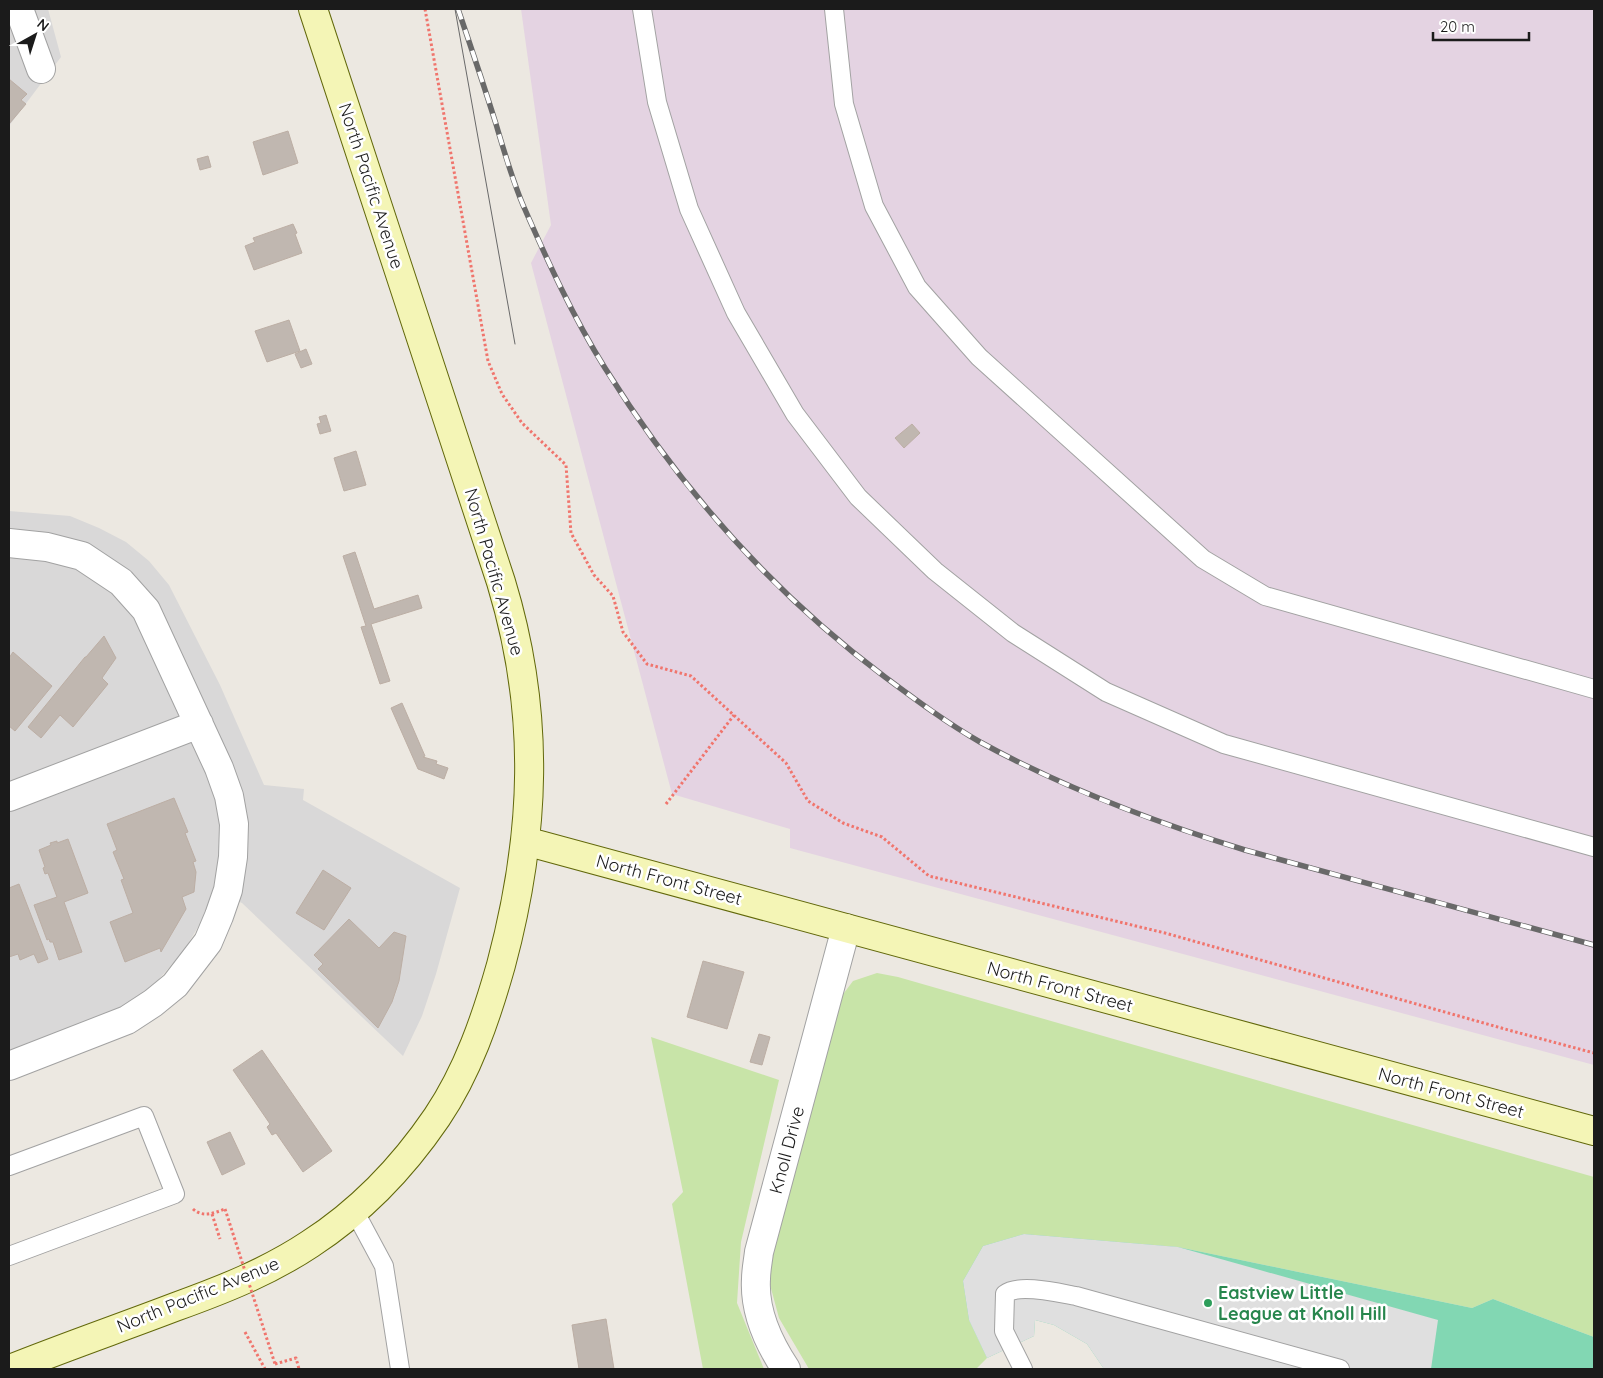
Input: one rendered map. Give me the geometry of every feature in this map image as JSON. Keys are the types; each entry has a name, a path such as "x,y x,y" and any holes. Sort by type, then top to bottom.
{"main road":[{"name":"North Pacific Avenue","path":"10,1369 240,1282 279,1263 309,1245 355,1212 416,1146 456,1085 473,1051 506,946 525,841 529,787 529,727 522,668 510,610 313,9"},
{"name":"North Front Street","path":"525,841 1594,1132"}],"street":[{"path":"19,9 41,69"},
{"path":"9,543 47,547 82,556 121,582 146,610 220,768 229,796 234,824 234,857 228,890 208,942 175,985 153,1003 127,1020 9,1066"},
{"path":"9,797 199,724"},
{"name":"Knoll Drive","path":"786,1369 773,1350 759,1316 756,1280 759,1252 846,928"}],"lane":[{"path":"642,9 657,102 689,209 736,314 795,414 858,497 935,571 1013,633 1106,692 1224,744 1594,846"},
{"path":"834,9 844,104 874,206 917,287 979,357 1203,559 1265,596 1594,689"},
{"path":"9,1166 144,1116 175,1194 9,1256"},
{"path":"355,1212 384,1266 400,1369"},
{"path":"1023,1369 1004,1331 1005,1294 1022,1290 1039,1290 1076,1296 1340,1369"}],"path":[{"path":"425,9 488,361 499,386 522,423 566,465 571,533 594,575 613,596 623,632 647,664 691,676 786,763 808,802 843,823 882,836 929,876 1165,933 1594,1053"},
{"path":"666,804 734,715"},
{"path":"220,1239 212,1214 226,1209 275,1364 296,1358 300,1369"},
{"path":"245,1332 265,1369"}],"shaded area":[{"path":"9,9 48,9 61,57 9,126"},
{"path":"521,9 1594,9 1594,1065 790,848 790,829 672,794 531,263 551,225"},
{"path":"9,511 70,516 126,542 149,561 169,585 220,685 264,785 304,789 303,800 460,888 422,1016 403,1056 242,903 213,891 201,922 183,952 158,980 128,1006 9,1052"},
{"name":"Eastview Little League at Knoll Hill","path":"1024,1234 1178,1247 1438,1320 1431,1369 1104,1369 1087,1344 1054,1325 1035,1320 1034,1336 987,1358 969,1320 963,1281 983,1246"}],"green space":[{"path":"877,973 898,977 1594,1177 1594,1337 1493,1299 1472,1308 1178,1247 1125,1243 969,1320 987,1358 976,1369 809,1369 779,1318 769,1281 773,1238 838,1001 853,981"},
{"path":"651,1037 779,1080 741,1242 737,1303 764,1369 703,1369 672,1204 683,1192"},
{"name":"Eastview Little League at Knoll Hill","path":"1024,1234 1178,1247 1472,1308 1493,1299 1594,1337 1594,1369 1104,1369 1087,1344 1054,1325 1035,1320 1034,1336 987,1358 969,1320 963,1281 983,1246"}],"building":[{"path":"9,79 27,94 21,100 26,104 9,124"},
{"path":"288,131 298,163 263,175 253,142"},
{"path":"208,156 211,167 200,170 197,159"},
{"path":"293,224 302,253 254,270 245,246 255,242 253,238"},
{"path":"289,320 300,351 267,362 255,331"},
{"path":"306,349 312,364 301,368 295,354"},
{"path":"326,415 331,431 320,434 317,424 321,423 319,417"},
{"path":"912,424 920,433 904,448 895,438"},
{"path":"356,451 366,485 344,491 334,458"},
{"path":"355,552 374,609 418,595 422,608 371,624 390,681 380,684 361,627 366,626 343,556"},
{"path":"104,636 116,658 102,678 108,684 73,727 60,715 41,738 28,727"},
{"path":"13,652 52,686 15,731 9,726 9,658"},
{"path":"402,703 425,756 423,757 437,761 436,764 448,768 444,779 418,769 391,708"},
{"path":"174,798 188,832 185,833 196,861 193,862 196,872 194,892 182,897 186,909 161,952 160,948 125,962 110,922 133,913 121,880 124,879 113,852 117,850 107,824"},
{"path":"68,839 88,893 64,902 82,952 59,960 53,942 50,942 49,939 47,940 34,905 57,897 48,873 45,874 43,868 45,867 39,850 51,845 50,843 57,841 57,843"},
{"path":"323,870 351,888 324,930 296,913"},
{"path":"19,884 48,959 38,963 34,954 20,960 18,954 9,957 9,888"},
{"path":"349,919 379,948 394,932 406,936 399,981 392,1002 378,1028 318,969 323,964 314,955"},
{"path":"703,961 744,972 727,1029 687,1017"},
{"path":"759,1034 770,1037 762,1065 750,1062"},
{"path":"262,1050 332,1151 303,1172 276,1133 272,1135 267,1127 270,1124 233,1070"},
{"path":"230,1132 245,1164 222,1175 207,1142"},
{"path":"606,1319 614,1369 579,1369 572,1325"}],"tram line":[{"path":"455,9 515,344"}],"railway":[{"path":"458,9 523,205 571,309 593,349 664,455 696,496 766,574 843,644 908,694 968,735 1012,759 1110,803 1177,828 1245,850 1594,945"}],"place":[{"name":"Eastview Little League at Knoll Hill","path":"1208,1303"}]}
